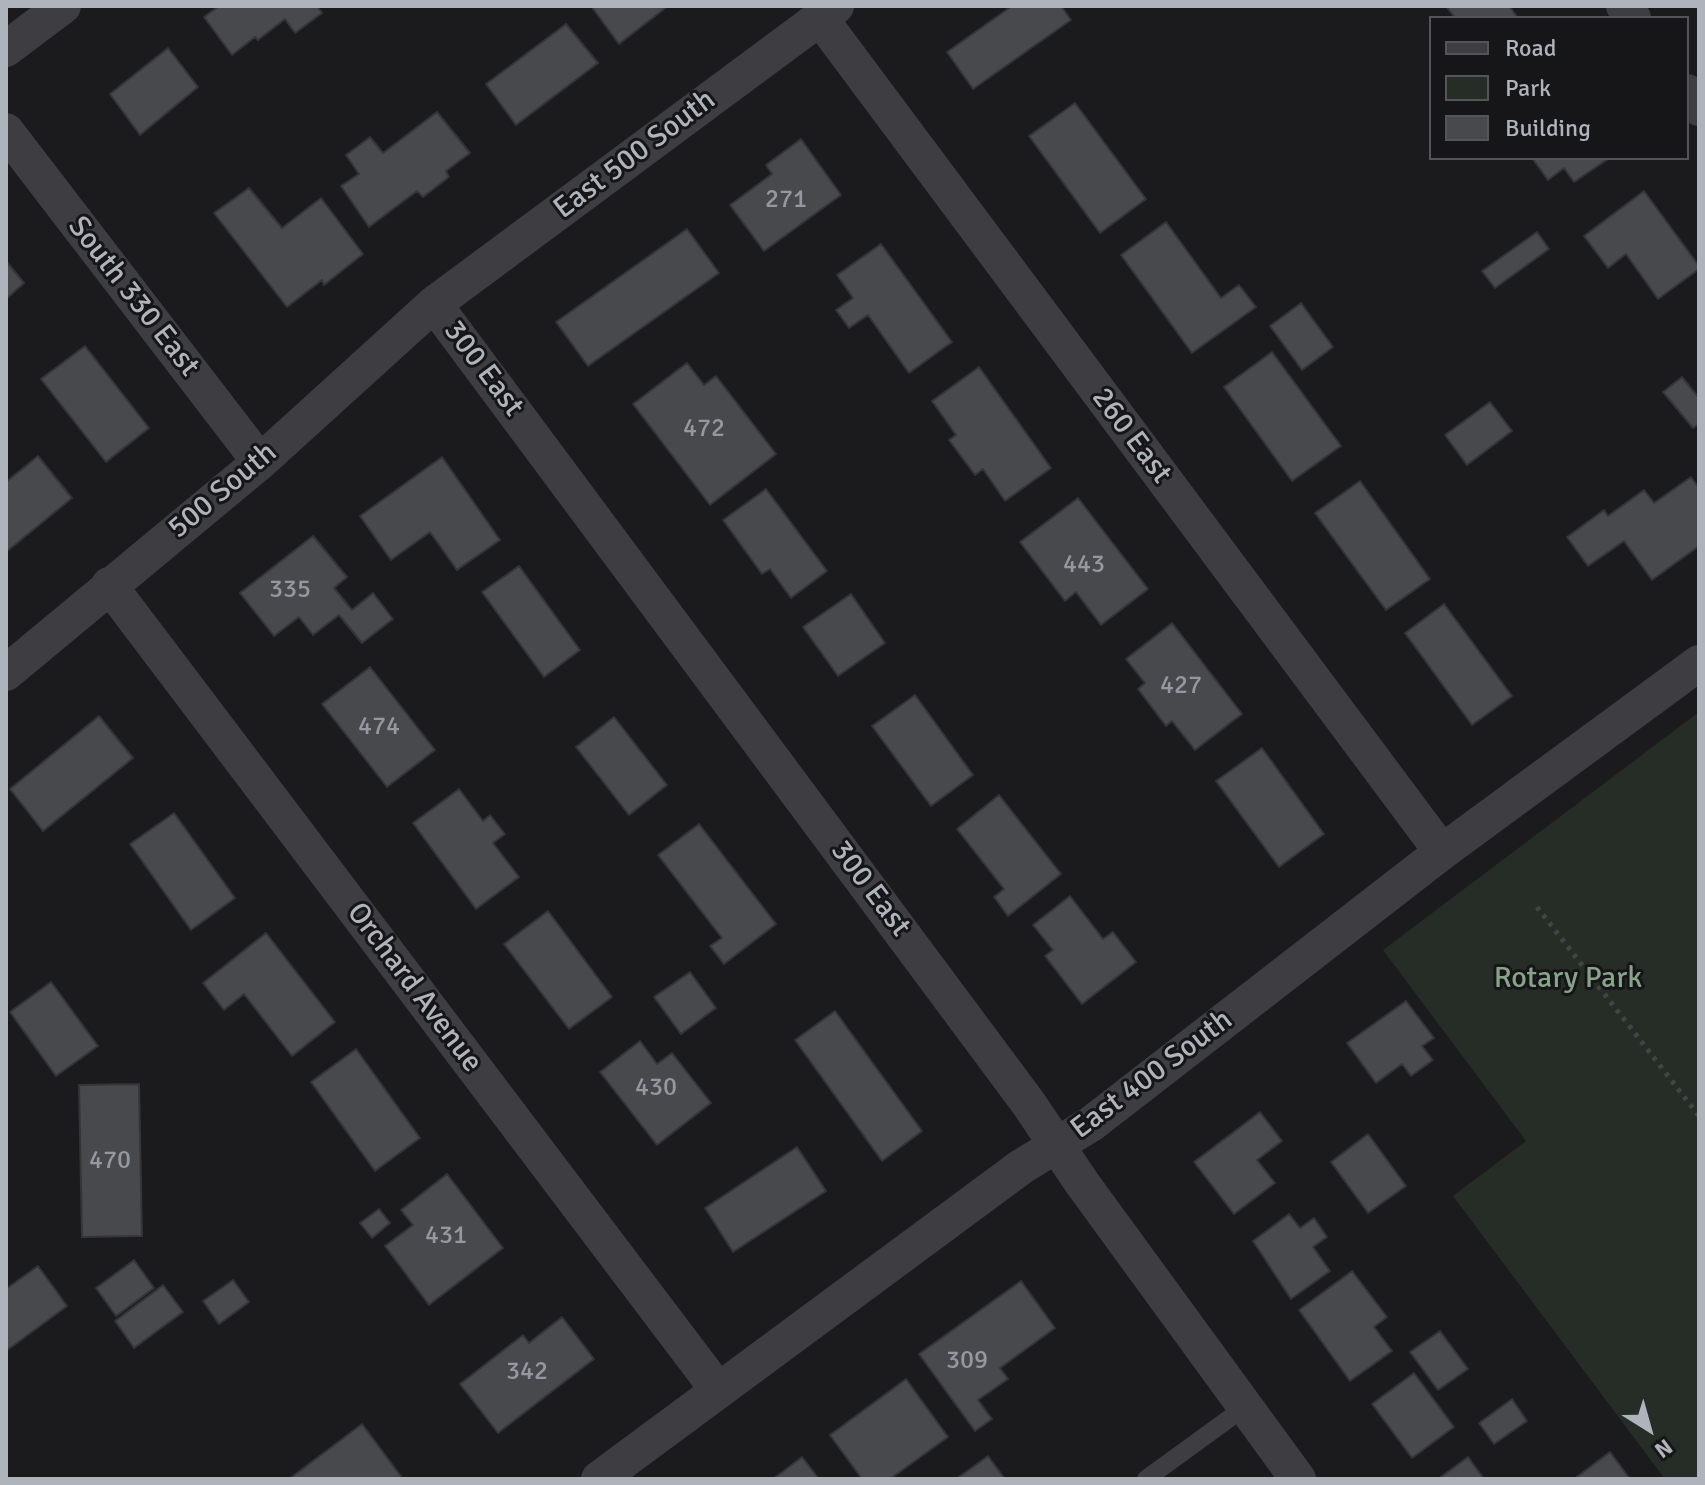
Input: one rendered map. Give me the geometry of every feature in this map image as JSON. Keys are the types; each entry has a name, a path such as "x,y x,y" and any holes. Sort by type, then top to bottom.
{"street":[{"path":"6,49 63,6"},
{"name":"East 500 South","path":"434,304 828,12"},
{"name":"260 East","path":"828,12 1442,852"},
{"name":"South 330 East","path":"6,131 260,462"},
{"name":"500 South","path":"6,673 260,462 434,304"},
{"name":"300 East","path":"434,304 1020,1091 1298,1479"},
{"name":"Orchard Avenue","path":"109,585 718,1390"},
{"name":"East 400 South","path":"599,1479 1021,1167 1091,1124 1442,852 1699,663"}],"lane":[{"path":"1146,1479 1245,1407"}],"path":[{"path":"1537,907 1699,1116"}],"green space":[{"name":"Rotary Park","path":"1699,712 1699,1479 1665,1479 1453,1196 1526,1141 1383,950"}],"building":[{"path":"219,6 317,6 322,13 295,33 285,19 232,55 204,17"},
{"path":"591,6 668,6 619,44"},
{"path":"1012,6 1061,6 1071,20 973,89 947,52"},
{"path":"1446,6 1509,6 1516,16 1454,16"},
{"path":"566,24 598,63 516,125 486,84"},
{"path":"168,48 198,87 140,135 110,94"},
{"path":"1075,103 1146,199 1100,233 1029,136"},
{"path":"437,112 470,153 446,171 449,177 423,197 417,191 369,227 341,186 359,174 346,155 370,137 383,153"},
{"path":"801,139 841,195 764,251 730,205 772,174 766,165"},
{"path":"1533,160 1607,160 1574,182 1564,168 1548,180"},
{"path":"249,188 282,228 321,198 363,254 324,285 322,280 287,307 214,213"},
{"path":"1644,191 1699,266 1658,299 1626,254 1608,268 1584,236"},
{"path":"1166,222 1221,298 1239,285 1256,307 1192,353 1121,255"},
{"path":"687,229 719,273 588,366 556,322"},
{"path":"1537,232 1549,249 1495,288 1482,271"},
{"path":"881,244 952,342 909,373 868,315 849,328 836,310 853,298 837,275"},
{"path":"6,261 24,283 6,299"},
{"path":"1301,303 1333,347 1302,370 1270,326"},
{"path":"85,346 149,428 106,462 41,379"},
{"path":"1272,352 1341,446 1292,481 1224,387"},
{"path":"687,363 704,385 716,376 776,454 710,505 633,404"},
{"path":"979,367 1051,468 1005,501 983,469 975,475 949,440 956,435 932,401"},
{"path":"1682,377 1699,398 1699,424 1693,428 1663,392"},
{"path":"1490,402 1512,431 1467,465 1445,435"},
{"path":"38,456 72,498 6,552 6,482"},
{"path":"442,457 500,540 457,570 430,532 391,560 360,516"},
{"path":"1691,477 1699,488 1699,546 1652,580 1624,541 1588,566 1567,537 1604,510 1608,516 1644,490 1654,503"},
{"path":"1360,481 1430,579 1386,610 1315,513"},
{"path":"766,489 827,571 791,598 770,569 762,574 723,520"},
{"path":"1078,498 1148,589 1101,625 1076,592 1065,601 1020,542"},
{"path":"313,536 347,577 334,588 352,610 373,593 393,619 362,643 339,615 313,635 299,617 274,636 240,593"},
{"path":"519,566 580,650 544,677 482,592"},
{"path":"851,594 885,643 838,676 803,627"},
{"path":"1444,604 1512,696 1472,725 1405,633"},
{"path":"1172,623 1242,714 1195,750 1172,721 1166,726 1138,689 1145,683 1126,659"},
{"path":"370,667 435,750 387,787 322,704"},
{"path":"915,695 973,775 931,806 872,726"},
{"path":"99,716 133,758 43,831 10,789"},
{"path":"614,717 667,785 629,815 576,747"},
{"path":"1262,748 1324,834 1279,867 1216,781"},
{"path":"459,789 483,821 490,815 505,834 493,843 519,877 476,909 413,823"},
{"path":"999,795 1061,874 1008,916 994,897 1004,889 957,829"},
{"path":"174,813 235,898 191,930 130,844"},
{"path":"699,824 776,924 724,964 710,946 722,938 658,855"},
{"path":"1070,896 1103,939 1113,932 1136,962 1082,1004 1045,956 1053,950 1033,925"},
{"path":"548,911 612,997 569,1029 504,944"},
{"path":"266,933 335,1022 292,1056 244,994 224,1010 203,983"},
{"path":"690,972 716,1008 681,1034 654,997"},
{"path":"51,982 98,1046 56,1076 10,1012"},
{"path":"1406,1001 1434,1038 1422,1046 1433,1060 1411,1076 1402,1064 1376,1083 1347,1043"},
{"path":"835,1011 922,1131 882,1161 795,1040"},
{"path":"640,1041 657,1064 672,1053 711,1103 657,1145 600,1072"},
{"path":"356,1049 420,1138 375,1171 311,1082"},
{"path":"139,1084 142,1236 82,1237 79,1085"},
{"path":"1260,1112 1282,1141 1257,1160 1275,1183 1234,1214 1194,1162"},
{"path":"1368,1134 1406,1186 1368,1213 1331,1162"},
{"path":"797,1147 826,1191 733,1252 705,1208"},
{"path":"447,1174 503,1248 429,1305 385,1246 413,1225 401,1210"},
{"path":"379,1209 390,1223 372,1238 360,1223"},
{"path":"1289,1214 1300,1228 1314,1218 1327,1237 1313,1247 1330,1271 1291,1299 1253,1241"},
{"path":"134,1260 154,1288 116,1316 96,1288"},
{"path":"38,1266 67,1306 6,1351 6,1289"},
{"path":"1352,1271 1387,1317 1374,1327 1392,1351 1350,1381 1299,1310"},
{"path":"233,1280 249,1302 219,1324 203,1301"},
{"path":"1021,1281 1055,1328 1000,1368 1008,1379 978,1400 992,1419 975,1431 919,1354"},
{"path":"163,1285 183,1312 134,1348 115,1321"},
{"path":"562,1317 594,1359 498,1433 460,1384 523,1335 529,1343"},
{"path":"1440,1331 1468,1369 1438,1390 1410,1352"},
{"path":"1414,1373 1454,1427 1412,1458 1372,1404"},
{"path":"906,1379 948,1437 890,1479 862,1479 830,1435"},
{"path":"1512,1399 1527,1421 1494,1444 1479,1423"},
{"path":"362,1424 403,1479 289,1479"},
{"path":"1610,1452 1630,1479 1574,1479"},
{"path":"988,1456 1005,1479 956,1479"},
{"path":"802,1457 819,1479 773,1479"},
{"path":"1468,1457 1484,1479 1438,1479"}]}
